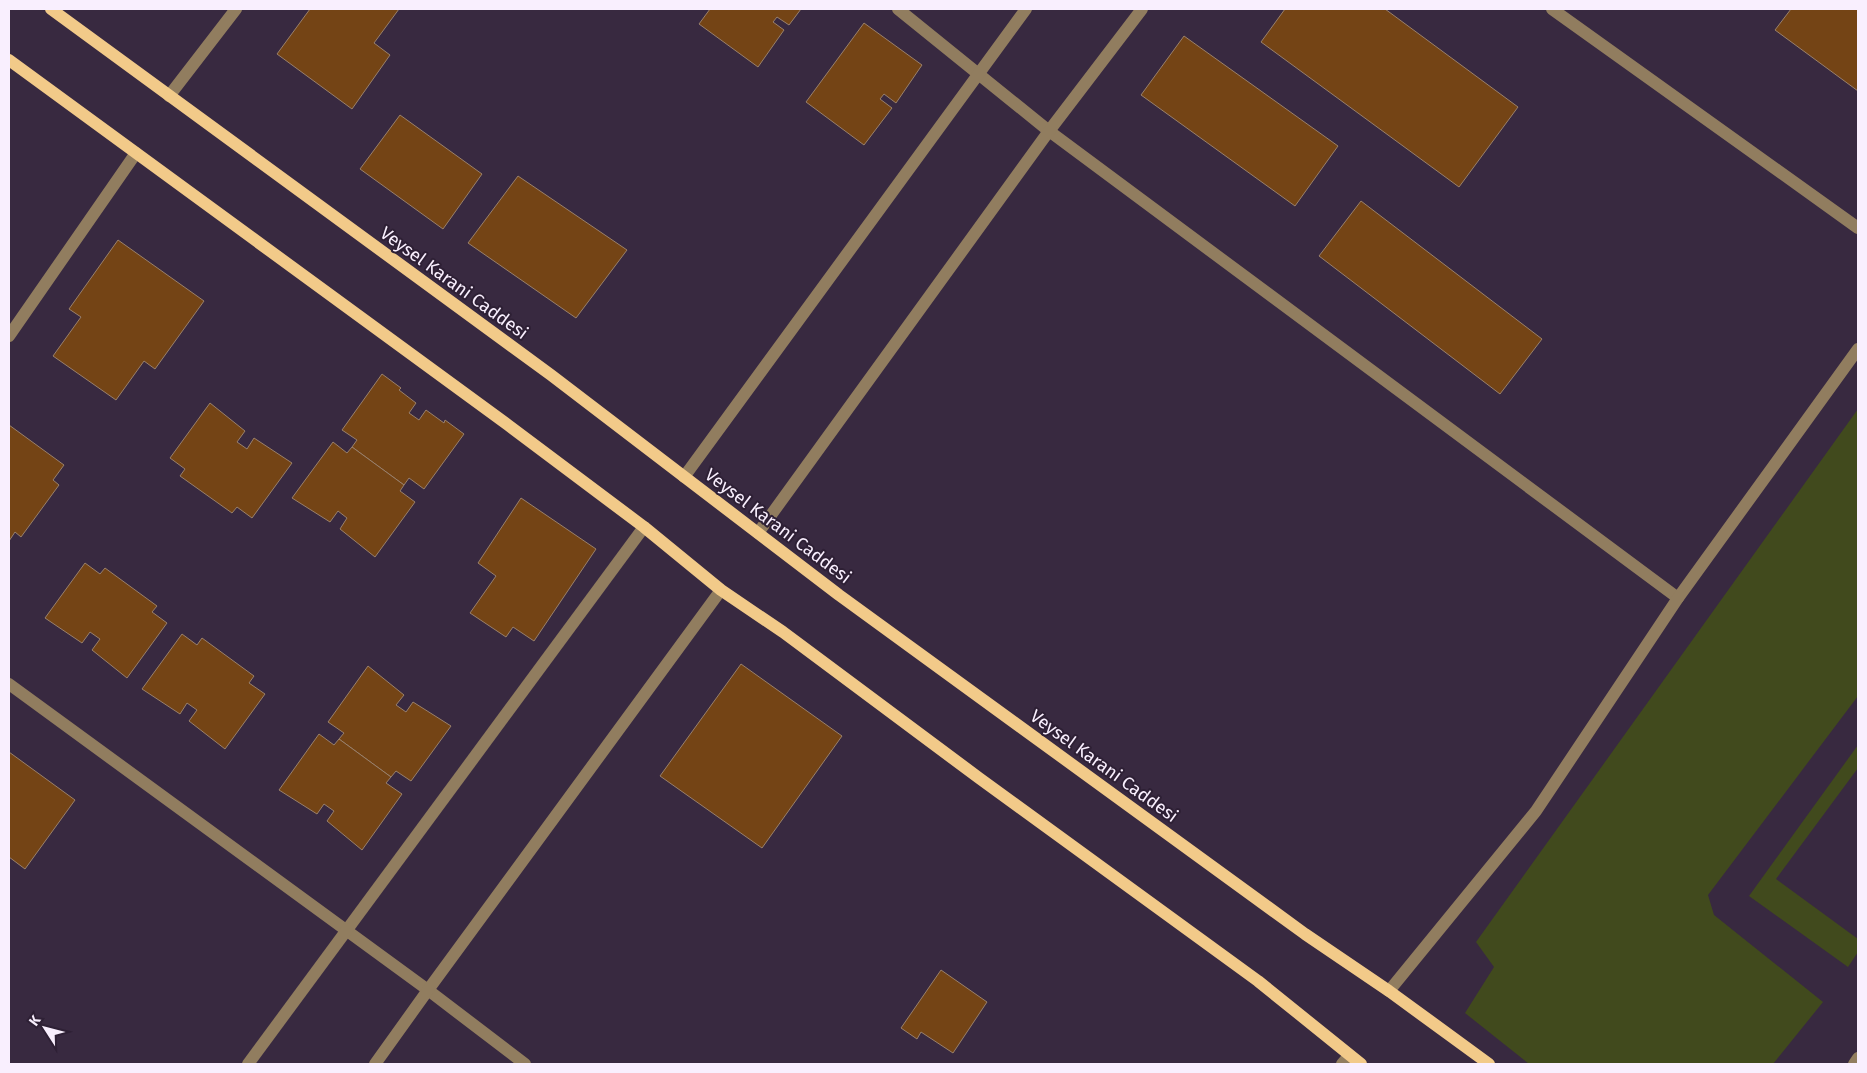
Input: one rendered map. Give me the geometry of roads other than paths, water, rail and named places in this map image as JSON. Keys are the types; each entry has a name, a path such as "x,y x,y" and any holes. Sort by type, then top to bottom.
{"main road":[{"name":"Veysel Karani Caddesi","path":"50,9 551,375 847,601 1281,916 1490,1064"},
{"path":"9,60 508,425 644,527 722,590 783,632 979,778 1258,981 1346,1060 1361,1064"}],"street":[{"path":"169,96 236,9"},
{"path":"898,9 1049,131 1678,598"},
{"path":"684,477 1026,9"},
{"path":"758,533 1049,131 1142,9"},
{"path":"1552,9 1858,228"},
{"path":"9,336 136,153"},
{"path":"1389,991 1536,811 1678,598 1858,349"},
{"path":"248,1064 644,527"},
{"path":"375,1064 722,590"},
{"path":"9,684 428,990 525,1064"},
{"path":"1854,1064 1858,1058"}]}
